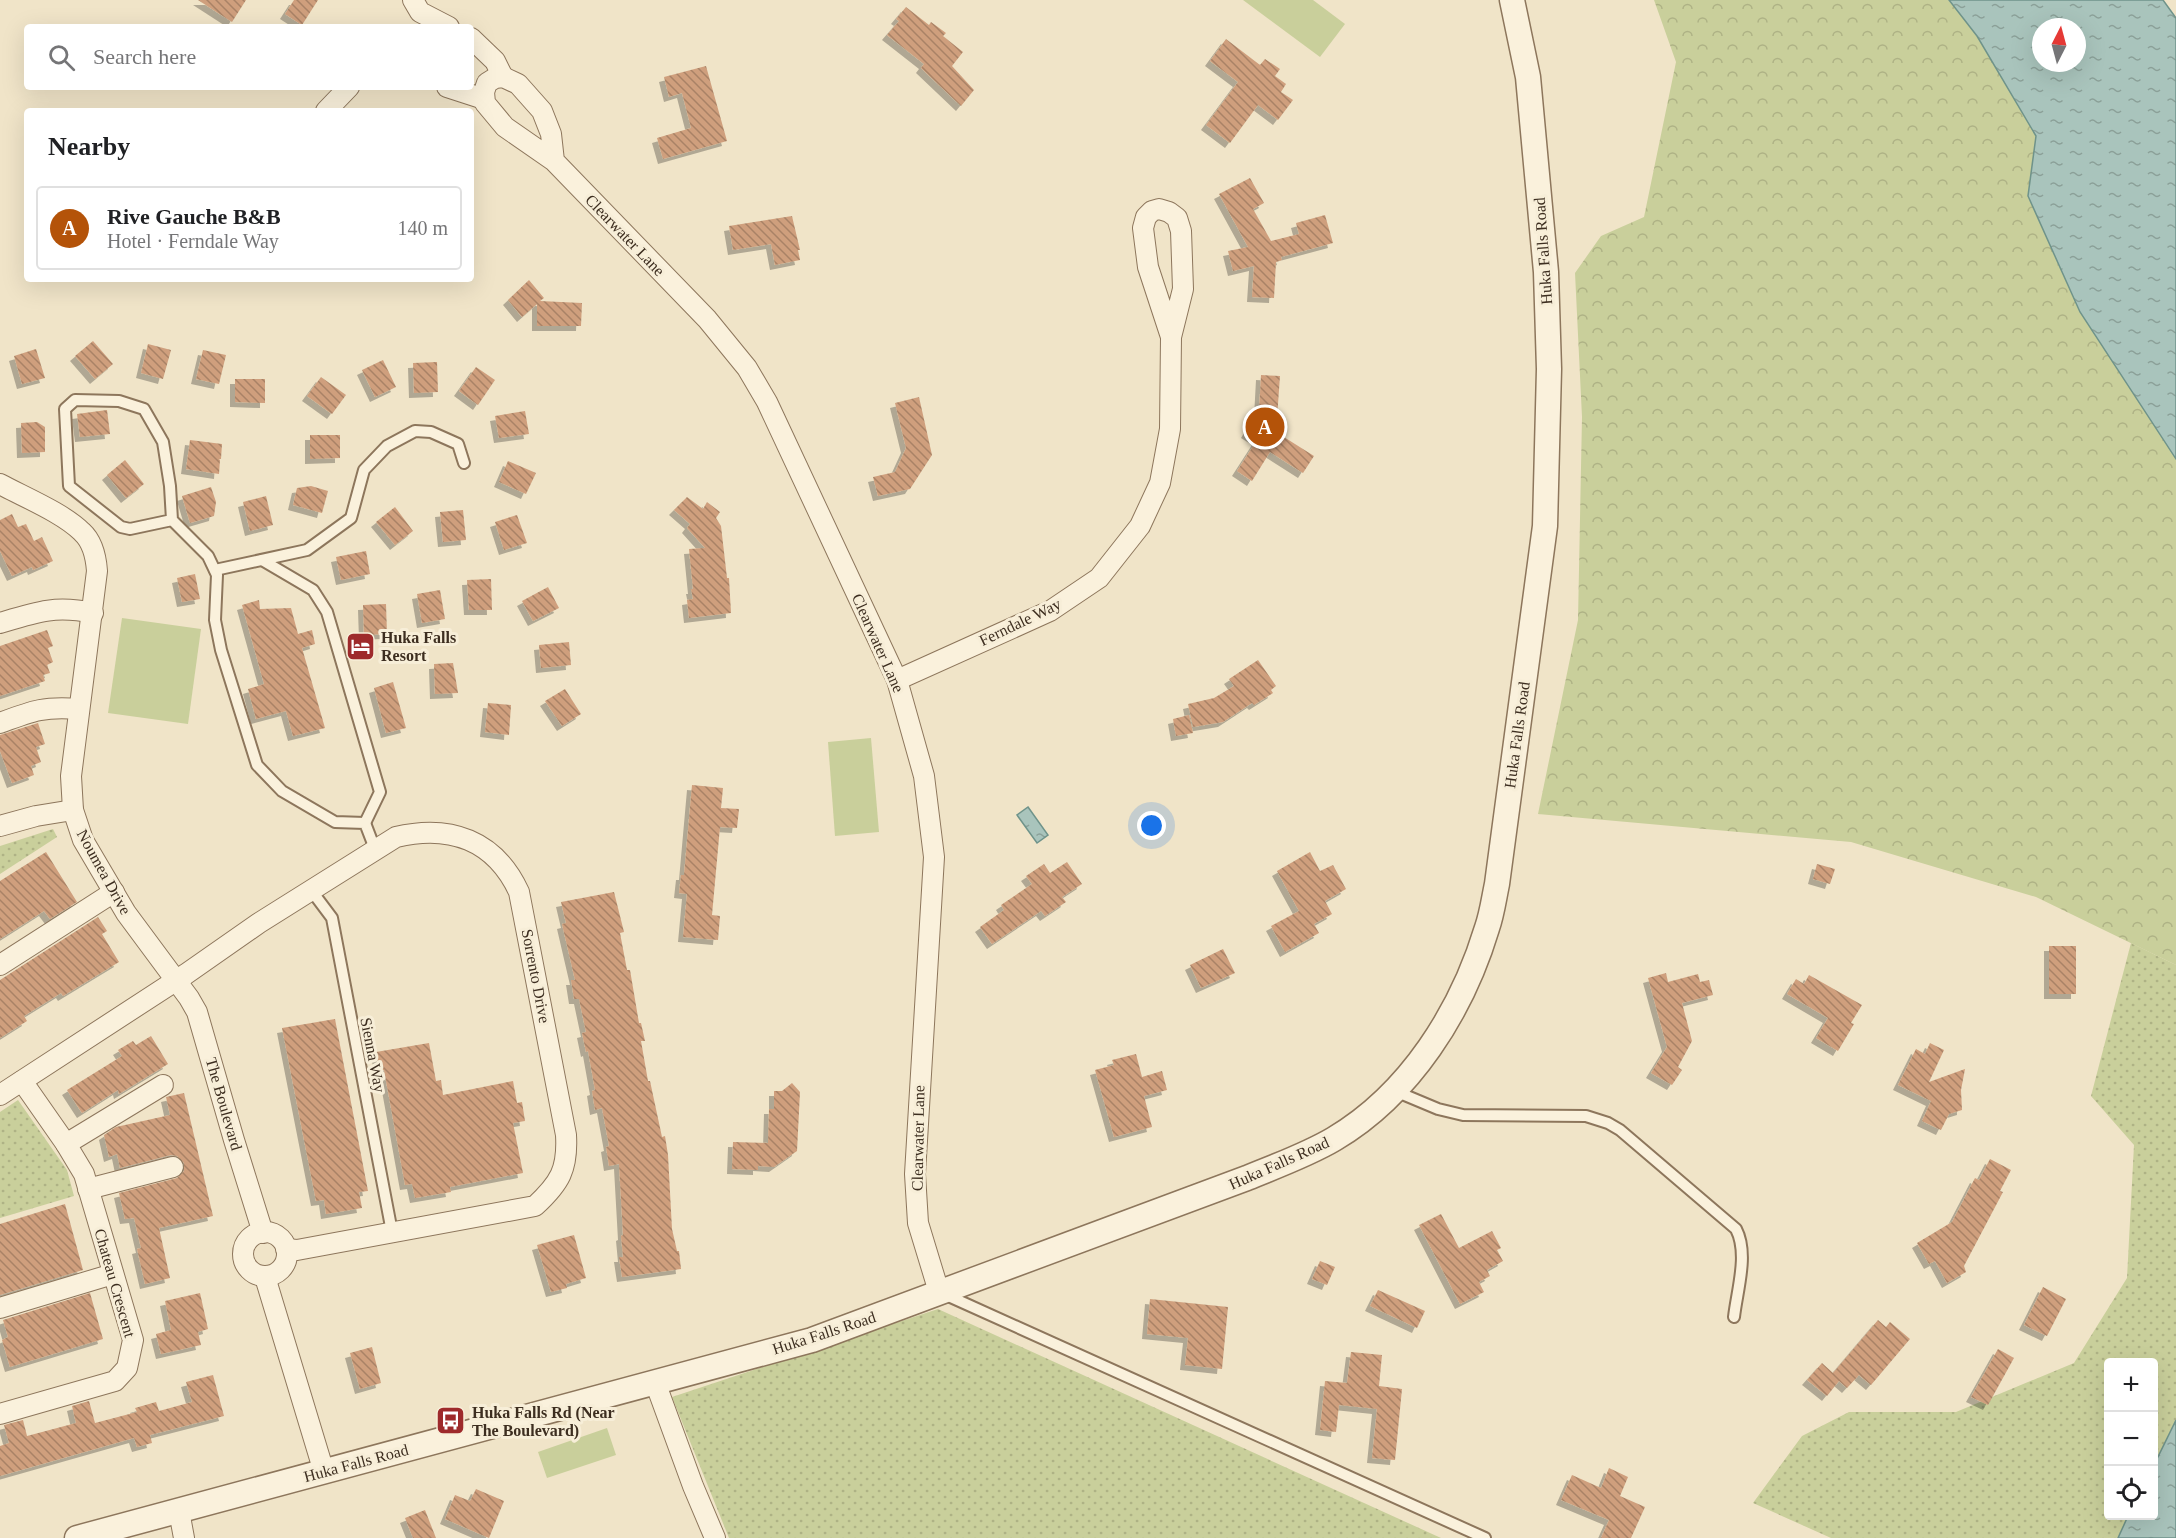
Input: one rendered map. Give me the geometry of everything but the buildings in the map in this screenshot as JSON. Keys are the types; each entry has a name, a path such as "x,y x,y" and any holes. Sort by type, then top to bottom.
{"street":[{"path":"413,0 420,12 443,24"},
{"name":"Huka Falls Road","path":"77,1538 812,1340 1247,1178 1300,1156 1335,1138 1371,1112 1394,1091 1425,1055 1464,990 1488,926 1497,884 1545,526 1549,369 1546,272 1528,77 1512,0"},
{"path":"474,41 495,61 503,77"},
{"path":"456,90 484,99 487,83 495,78 503,77 518,84 542,111 551,134 554,161"},
{"path":"329,108 346,90"},
{"name":"Clearwater Lane","path":"484,99 505,127 554,161 707,320 747,368 767,402 897,680 924,776 934,857 915,1174 918,1223 939,1292"},
{"name":"Ferndale Way","path":"897,680 1050,611 1100,578 1140,526 1160,483 1170,429 1172,337 1183,289 1181,231 1177,218 1159,209 1152,211 1146,217 1143,228 1148,267 1172,337"},
{"name":"Noumea Drive","path":"0,484 64,519 83,532 92,546 97,571 71,776 74,810 83,840 126,913 176,980"},
{"path":"0,623 60,608 93,613"},
{"path":"0,723 37,710 55,707 79,709"},
{"path":"0,826 36,816 74,810"},
{"name":"Sorrento Drive","path":"176,980 311,890 396,837 416,832 435,832 454,834 472,840 489,852 512,876 519,892 566,1135 567,1154 562,1176 535,1206 297,1250 286,1249"},
{"path":"0,965 114,892"},
{"path":"0,1095 176,980"},
{"name":"The Boulevard","path":"176,980 198,1012 263,1233"},
{"name":"Chateau Crescent","path":"0,1414 115,1381 127,1368 133,1340 84,1174 22,1081"},
{"path":"66,1144 163,1085"},
{"path":"88,1189 173,1167"},
{"path":"263,1233 277,1236 286,1249 287,1257 280,1271 266,1276 251,1272 243,1259 245,1245 255,1234 263,1233"},
{"path":"0,1308 113,1274"},
{"path":"266,1276 324,1472"},
{"path":"656,1382 693,1486 715,1538"},
{"path":"179,1511 184,1538"}],"lane":[{"path":"172,520 130,529 121,527 69,486 65,409 75,400 119,401 144,409 163,442 170,486 172,520 208,556 217,575 215,620 221,650 257,765 282,791 335,822 365,823"},
{"path":"215,570 307,550 351,518 364,470 387,446 415,431 431,432 458,444 464,463"},
{"path":"262,560 313,590 327,612 380,792 365,823 375,849"},
{"name":"Sienna Way","path":"311,890 332,918 392,1232"},
{"path":"1394,1091 1438,1109 1463,1115 1586,1116 1608,1123 1620,1130 1736,1229 1742,1251 1734,1317"},
{"path":"939,1292 1485,1538"}],"green space":[{"path":"1243,0 1313,0 1345,24 1320,57"},
{"path":"1654,0 1949,0 1977,36 2037,136 2028,196 2176,459 2176,965 2036,897 1851,842 1538,814 1578,620 1582,417 1575,273 1601,236 1644,217 1676,62"},
{"path":"122,618 201,629 188,724 108,713"},
{"path":"871,738 879,832 835,836 828,742"},
{"path":"53,829 57,837 0,874 0,846"},
{"path":"2131,943 2176,965 2176,1420 2158,1457 2158,1358 2104,1358 2104,1520 2126,1520 2118,1538 1831,1538 1753,1503 1802,1436 1849,1412 1956,1412 2074,1363 2127,1278 2134,1145 2091,1096"},
{"path":"18,1100 67,1170 74,1196 0,1218 0,1112"},
{"path":"938,1309 1441,1538 729,1538 672,1397"},
{"path":"607,1428 616,1455 547,1478 538,1452"}],"water":[{"path":"1949,0 2163,0 2176,18 2176,459 2080,312 2028,196 2036,136 1977,36"},
{"path":"1028,807 1048,835 1037,843 1017,815"},
{"path":"2176,1420 2176,1538 2118,1538 2126,1520 2158,1520 2158,1457"}],"place":[{"name":"Rive Gauche B&B","path":"1265,427"},
{"name":"Huka Falls Resort","path":"360,646"},
{"name":"Huka Falls Rd (Near The Boulevard)","path":"451,1421"}]}
